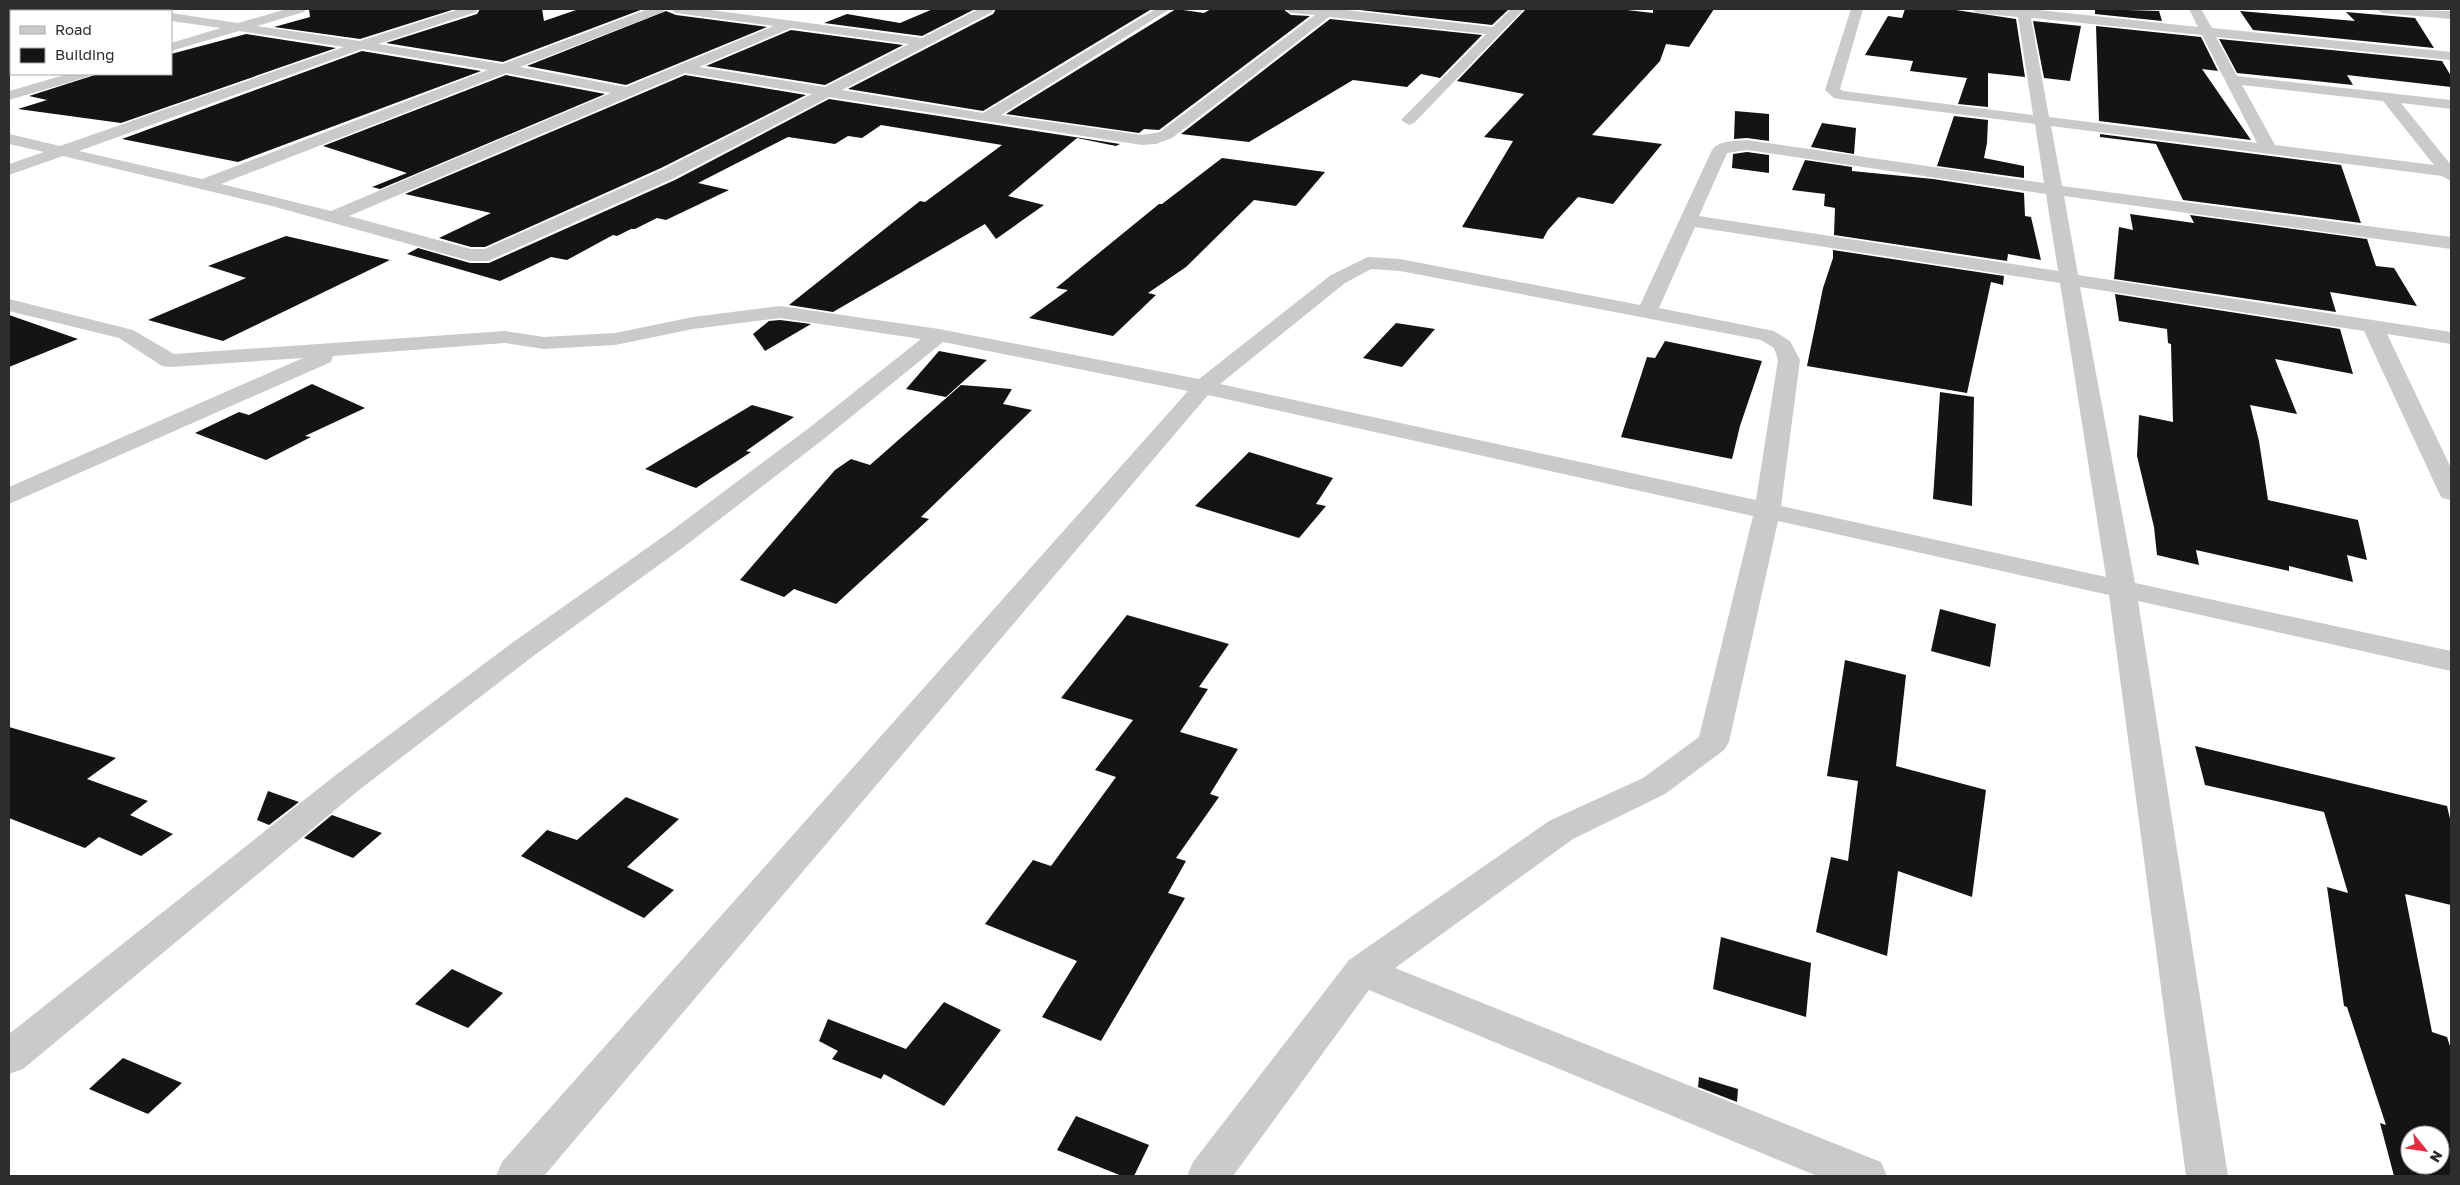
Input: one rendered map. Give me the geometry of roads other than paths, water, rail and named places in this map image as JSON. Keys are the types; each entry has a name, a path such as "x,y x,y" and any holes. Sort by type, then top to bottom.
{"street":[{"path":"172,47 300,9"},
{"path":"9,170 361,45 472,9"},
{"path":"205,184 659,9"},
{"path":"676,9 923,42"},
{"path":"9,139 205,184 470,255 488,256 638,188 988,9"},
{"path":"986,118 1164,9"},
{"path":"1292,9 1329,11 1496,31"},
{"path":"1409,120 1518,9"},
{"path":"1857,9 1832,90 1839,95 2450,174"},
{"path":"1976,9 2023,11 2208,32 2451,56"},
{"path":"2195,9 2269,150"},
{"path":"2382,9 2451,15"},
{"path":"685,69 986,118 1142,140 1156,139 1174,129 1329,11"},
{"path":"2023,11 2122,589 2207,1176"},
{"path":"172,17 502,68 627,92"},
{"path":"333,217 790,24"},
{"path":"9,96 79,75"},
{"path":"2233,80 2451,104"},
{"path":"2388,97 2450,174"},
{"path":"1648,310 1720,150 1729,146 1747,145 2055,190 2451,243"},
{"path":"1687,220 2451,338"},
{"path":"517,1176 1203,387 1338,279 1368,263 1400,264 1648,310 1767,335 1783,345 1789,360 1767,512 1713,742 1654,786 1561,830 1362,970 1208,1176"},
{"path":"9,305 126,334 170,361 505,338 544,343 615,339 693,323 780,312 939,335 1203,387 2451,661"},
{"path":"2373,327 2448,482"},
{"path":"9,1057 348,782 526,647 684,534 817,433 939,335"},
{"path":"9,496 338,350"},
{"path":"1362,970 1866,1176"}]}
